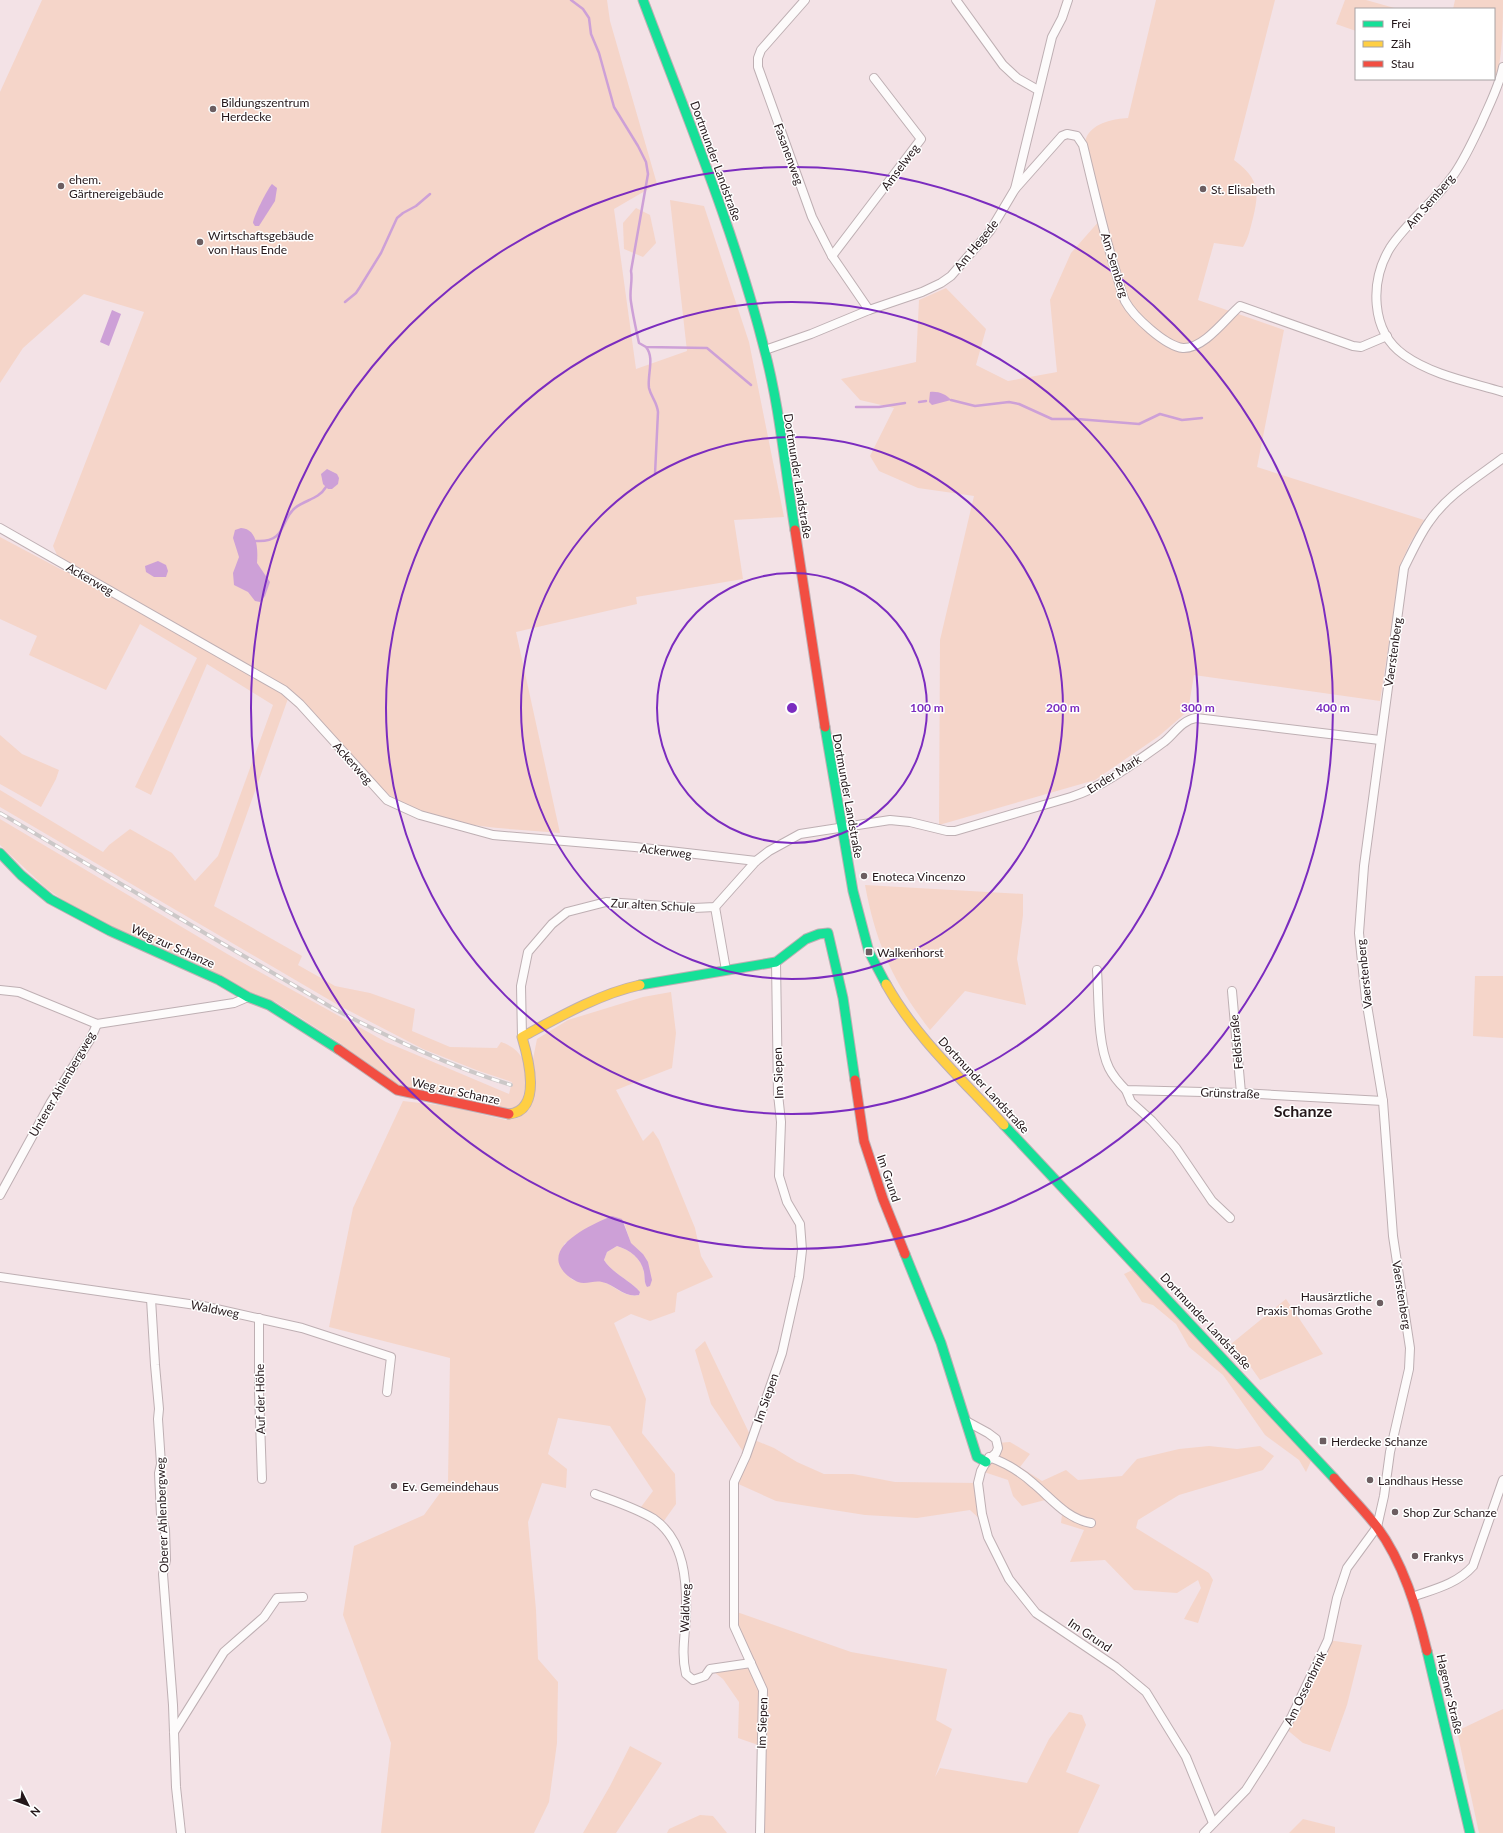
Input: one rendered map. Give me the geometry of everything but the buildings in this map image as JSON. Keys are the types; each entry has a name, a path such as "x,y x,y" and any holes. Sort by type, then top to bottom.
{"main road":[{"name":"Dortmunder Landstraße","path":"643,0 736,252 751,298 765,350 776,410 841,829 853,891 869,952 894,998 923,1038 1316,1457 1377,1526 1398,1562"},
{"name":"Weg zur Schanze","path":"0,853 21,875 50,899 110,931 219,980 248,997 269,1005 336,1047 346,1056 396,1090 504,1114 511,1114 519,1111 526,1103 529,1094 530,1070 522,1037"},
{"name":"Im Grund","path":"776,962 785,957 805,938 816,933 828,933 843,998 864,1141 884,1199 942,1343 977,1457 988,1459"},
{"path":"522,1037 561,1016 626,988 660,980 776,962"},
{"name":"Hagener Straße","path":"1398,1562 1412,1597 1432,1668 1470,1833"}],"street":[{"name":"Fasanenweg","path":"805,0 761,50 758,58 758,67 812,217 832,256 869,310"},
{"path":"956,0 1003,65 1017,78 1038,90"},
{"name":"Am Hegede","path":"765,350 812,334 869,310 922,292 941,283 951,276 990,231 1015,189 1052,37 1062,18 1068,0"},
{"name":"Am Semberg","path":"1503,68 1496,90 1458,168 1445,186 1390,248 1383,263 1376,294 1376,310 1380,322 1387,336 1403,355 1431,370 1503,392"},
{"name":"Amselweg","path":"832,256 921,139 874,78"},
{"name":"Am Semberg","path":"1015,189 1062,136 1067,134 1077,136 1083,145 1104,230 1125,301 1138,318 1168,342 1183,348 1197,344 1230,318 1240,306 1353,346 1361,347 1387,336"},
{"name":"Vaerstenberg","path":"1377,1526 1384,1496 1390,1452 1409,1369 1410,1348 1393,1236 1383,1101 1366,999 1359,932 1364,866 1404,568 1418,539 1429,521 1441,507 1503,458"},
{"name":"Ackerweg","path":"0,528 284,690 300,704 387,800 420,815 493,834 635,847 756,861"},
{"name":"Ender Mark","path":"841,829 890,820 910,822 947,831 956,831 1071,797 1085,792 1104,782 1165,741 1189,719 1196,718 1380,740"},
{"path":"726,970 715,907 756,861 768,851 800,834 841,829"},
{"name":"Zur alten Schule","path":"522,1037 521,986 528,952 552,924 568,912 606,902 694,908 715,907"},
{"name":"Im Siepen","path":"760,1833 763,1690 734,1626 734,1482 746,1456 782,1353 798,1277 802,1250 800,1224 787,1202 779,1176 781,1122 778,1094 776,962"},
{"path":"1098,970 1100,1023 1108,1067 1115,1079 1126,1090 1131,1102 1152,1121 1176,1148 1212,1201 1230,1218"},
{"path":"0,990 20,992 97,1024"},
{"name":"Feldstraße","path":"1232,991 1241,1093"},
{"name":"Unterer Ahlenbergweg","path":"0,1195 54,1097 91,1038 97,1024 234,1003 248,997"},
{"name":"Grünstraße","path":"1126,1090 1241,1093 1383,1101"},
{"name":"Waldweg","path":"0,1277 203,1306 302,1328 391,1357 387,1392"},
{"name":"Oberer Ahlenbergweg","path":"151,1299 159,1409 158,1419 161,1464 159,1473 161,1515 165,1529 166,1560 164,1582 174,1732 176,1787 181,1833"},
{"name":"Auf der Höhe","path":"259,1318 259,1392 262,1479"},
{"name":"Im Grund","path":"966,1421 996,1439 998,1448 996,1453 988,1459 981,1471 978,1483 982,1514 990,1542 1009,1579 1036,1613 1116,1667 1146,1692 1186,1757 1213,1823"},
{"path":"988,1459 1009,1465 1034,1483 1060,1509 1080,1522 1091,1523"},
{"path":"1412,1597 1452,1583 1464,1576 1473,1566 1503,1480"},
{"name":"Waldweg","path":"595,1494 654,1519 665,1530 676,1546 682,1560 687,1591 682,1649 686,1674 693,1680 705,1676 710,1669 751,1664"},
{"name":"Am Ossenbrink","path":"1204,1833 1246,1790 1292,1716 1328,1640 1337,1598 1347,1568 1377,1526"},
{"path":"174,1732 224,1652 264,1617 277,1598 303,1597"}],"shaded area":[{"path":"42,0 607,0 610,21 657,184 614,209 636,369 687,351 670,200 704,206 749,342 784,517 734,520 743,579 636,597 637,604 516,632 560,833 468,824 423,812 403,803 384,791 290,693 214,906 302,956 298,965 335,986 370,993 415,1009 412,1031 450,1047 497,1048 501,1042 511,1046 518,1052 522,1059 525,1066 526,1075 522,1102 510,1111 409,1090 400,1086 373,1070 355,1057 340,1043 276,1002 258,996 193,962 120,931 70,905 46,888 0,845 0,819 229,955 386,1042 509,1094 512,1082 423,1049 338,1005 0,807 0,790 103,852 109,845 130,829 172,853 195,881 218,856 273,705 207,664 151,795 135,787 197,658 140,624 106,690 29,655 37,636 0,619 0,537 64,571 53,546 144,312 84,294 23,348 0,383 0,92"},
{"path":"1156,0 1275,0 1234,160 1248,173 1255,185 1256,200 1250,229 1243,247 1214,243 1198,300 1284,330 1257,467 1424,520 1409,545 1401,564 1380,701 1194,675 1188,711 1159,736 1095,780 939,825 940,640 974,496 918,488 879,471 870,456 894,408 860,400 841,379 916,362 919,300 946,288 986,329 976,365 1008,381 1057,372 1050,300 1071,253 1100,220 1092,190 1085,153 1085,143 1090,131 1100,124 1111,120 1128,118"},
{"path":"1345,0 1366,0 1394,8 1355,8 1355,31 1336,24"},
{"path":"1455,0 1503,0 1501,53 1495,76 1495,8 1453,8"},
{"path":"272,184 277,188 275,201 259,226 255,226 253,223 255,215"},
{"path":"636,208 650,215 656,243 643,257 624,249 623,223"},
{"path":"112,310 121,314 109,346 100,342"},
{"path":"930,392 942,393 951,400 932,405 929,402"},
{"path":"327,469 337,474 339,478 338,484 332,489 328,489 323,484 321,474"},
{"path":"241,528 247,529 254,536 257,546 257,563 270,582 265,596 260,602 255,601 248,592 234,585 233,573 239,557 233,538 235,530"},
{"path":"158,561 166,565 168,571 166,577 154,577 146,572 145,566"},
{"path":"0,735 22,754 59,770 56,779 41,807 0,784"},
{"path":"865,885 1023,894 1023,915 1017,959 1026,1005 965,991 930,1030 896,979 888,962 869,906"},
{"path":"1475,976 1503,976 1503,1038 1473,1036"},
{"path":"671,992 676,1033 672,1068 616,1090 643,1141 653,1131 659,1140 695,1228 701,1256 713,1277 677,1293 675,1312 650,1321 631,1314 614,1323 646,1399 642,1433 675,1474 676,1504 661,1525 638,1511 653,1491 610,1426 558,1418 548,1454 567,1469 566,1488 542,1483 528,1522 536,1610 538,1659 558,1682 557,1743 549,1802 534,1833 381,1833 391,1743 343,1615 354,1546 424,1515 448,1482 450,1358 329,1327 353,1208 403,1101 446,1106 506,1120 518,1118 524,1113 536,1081 533,1059 537,1039 568,1020 643,997","holes":["608,1217 624,1222 631,1244 643,1254 647,1287 643,1267 638,1259 630,1252 617,1246 607,1252 604,1260 612,1269 636,1288 640,1292 639,1295 634,1296 625,1294 601,1281 581,1282 571,1279 564,1244"]},
{"path":"612,1216 622,1219 631,1243 643,1254 648,1262 652,1280 650,1286 647,1287 646,1285 643,1267 638,1259 626,1250 617,1246 607,1252 604,1260 612,1269 640,1292 639,1295 629,1295 602,1282 578,1282 568,1276 560,1266 558,1258 561,1249 567,1242 585,1229"},
{"path":"1139,1267 1312,1452 1311,1461 1306,1472 1299,1460 1265,1435 1223,1375 1189,1347 1176,1324 1153,1305 1142,1302 1124,1274"},
{"path":"1286,1299 1323,1354 1260,1380 1248,1363 1231,1344"},
{"path":"705,1341 752,1439 774,1448 797,1462 824,1474 853,1474 895,1482 978,1483 984,1523 970,1510 917,1518 865,1515 776,1501 734,1482 746,1456 711,1404 695,1350"},
{"path":"1010,1442 1030,1454 1020,1467 1042,1481 1066,1470 1078,1480 1122,1476 1137,1459 1179,1449 1209,1446 1237,1449 1260,1446 1274,1456 1263,1470 1179,1495 1138,1520 1136,1528 1209,1573 1213,1580 1198,1623 1184,1619 1201,1588 1198,1580 1177,1593 1134,1590 1105,1560 1070,1562 1084,1530 1061,1523 1063,1506 1053,1498 1022,1506 1013,1496 1008,1480 981,1471 996,1453 997,1443"},
{"path":"734,1611 851,1652 947,1669 936,1720 952,1729 935,1777 940,1768 1027,1783 1049,1739 1069,1712 1082,1715 1086,1725 1066,1772 1100,1785 1078,1833 760,1833 761,1746 738,1738 739,1702 723,1679 710,1669 751,1663 734,1626"},
{"path":"1328,1640 1362,1645 1347,1705 1330,1752 1303,1743 1285,1728"},
{"path":"1503,1709 1503,1833 1479,1833 1457,1731"},
{"path":"630,1746 662,1763 616,1833 583,1833 610,1786"},
{"path":"700,1815 713,1816 727,1833 667,1833 669,1829"},
{"path":"1303,1819 1335,1827 1335,1833 1289,1833"}],"waterway":[{"path":"571,0 583,9 589,18 591,34 599,53 614,107 646,162 648,174 631,271 631,298 639,343 646,347 707,348 751,385"},
{"path":"345,302 356,293 360,287 381,253 397,218 416,206 430,194"},
{"path":"646,347 650,356 649,388 658,412 655,474"},
{"path":"951,400 975,406 1009,402 1019,404 1052,419 1077,419 1139,424 1160,414 1182,420 1202,418"},
{"path":"919,402 926,401"},
{"path":"856,407 879,407 905,403"},
{"path":"256,541 266,541 278,535 290,513 299,505 316,497 326,487"}],"railway":[{"path":"0,813 336,1010 422,1052 488,1078 511,1085"}],"traffic: fast":[{"path":"643,0 724,216 752,304 770,370 782,439 795,530"},
{"path":"825,727 853,891 869,952 886,984"},
{"path":"0,853 21,875 50,899 110,931 219,980 248,997 269,1005 338,1049"},
{"path":"640,985 776,962 806,939 819,934 828,933 843,998 855,1080"},
{"path":"1004,1125 1334,1478"},
{"path":"905,1254 941,1343 977,1457 986,1462"},
{"path":"1427,1651 1470,1833"}],"traffic: slow":[{"path":"886,984 911,1022 941,1058 1004,1125"},
{"path":"509,1114 520,1111 526,1104 530,1094 529,1069 522,1037 594,1000 640,985"}],"traffic: jam":[{"path":"795,530 825,727"},
{"path":"338,1049 397,1090 509,1114"},
{"path":"855,1080 864,1141 883,1199 905,1254"},
{"path":"1334,1478 1377,1527 1394,1555 1402,1571 1414,1603 1427,1651"}],"place":[{"name":"Bildungszentrum Herdecke","path":"213,109"},
{"name":"ehem. Gärtnereigebäude","path":"61,186"},
{"name":"St. Elisabeth","path":"1203,189"},
{"name":"Wirtschaftsgebäude von Haus Ende","path":"200,242"},
{"name":"Enoteca Vincenzo","path":"864,876"},
{"name":"Walkenhorst","path":"869,952"},
{"name":"Hausärztliche Praxis Thomas Grothe","path":"1380,1303"},
{"name":"Herdecke Schanze","path":"1323,1441"},
{"name":"Landhaus Hesse","path":"1370,1480"},
{"name":"Ev. Gemeindehaus","path":"394,1486"},
{"name":"Shop Zur Schanze","path":"1395,1512"},
{"name":"Frankys","path":"1415,1556"}],"district":[{"name":"Schanze","path":"1303,1110"}]}
